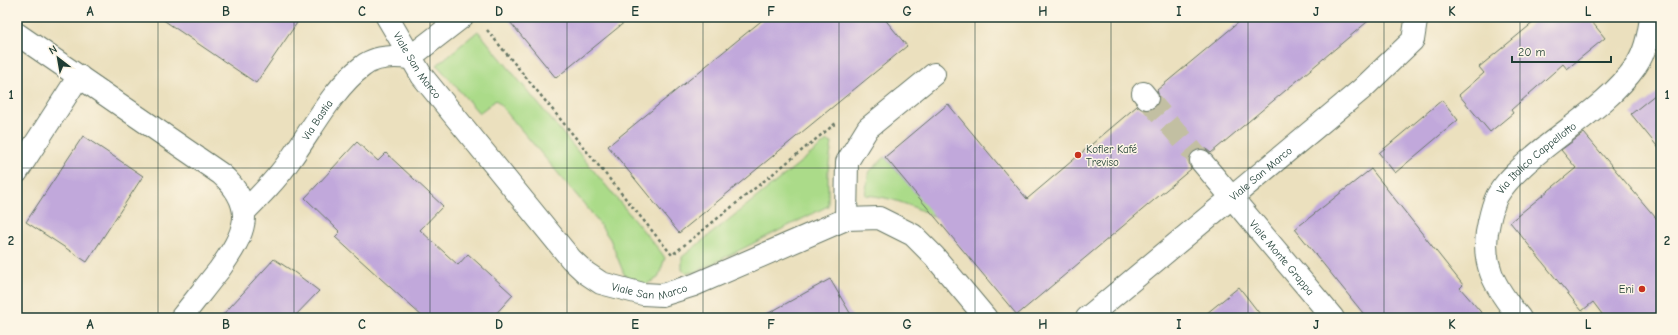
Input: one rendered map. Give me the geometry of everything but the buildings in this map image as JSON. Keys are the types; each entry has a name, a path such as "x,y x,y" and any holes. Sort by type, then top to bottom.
{"street":[{"name":"Viale San Marco","path":"387,17 409,58 422,76 571,259 586,273 601,283 642,294 662,295 694,285 846,219 879,218 913,235 934,256 986,318"},
{"path":"409,58 462,17"},
{"name":"Viale San Marco","path":"1087,318 1362,89 1413,40 1416,21 1415,17"},
{"name":"Via Italico Cappellotto","path":"1520,318 1494,283 1488,266 1486,246 1487,229 1497,196 1506,182 1531,158 1618,88 1637,65 1648,41 1651,17"},
{"path":"17,34 221,174 237,190 244,212 243,227 239,240 181,318"},
{"name":"Via Bastia","path":"244,212 271,185 290,161 337,92 349,78 364,65 378,59 394,56 409,58"},
{"path":"846,219 848,162 868,128 934,74"},
{"path":"17,172 79,76"},
{"name":"Viale Monte Grappa","path":"1201,161 1332,318"}],"path":[{"path":"487,29 672,255 854,109 868,128"}],"green space":[{"path":"478,31 661,252 665,258 658,278 645,285 633,283 624,274 610,239 590,211 496,100 479,113 437,65"},
{"path":"827,141 832,143 828,171 828,206 696,272 687,273 682,270 682,257"},
{"path":"885,157 937,218 902,203 865,195 869,172"}],"tunnel":[{"path":"1147,98 1201,161"}],"place":[{"name":"Kofler Kafé Treviso","path":"1078,155"},
{"name":"Eni","path":"1642,289"}]}
